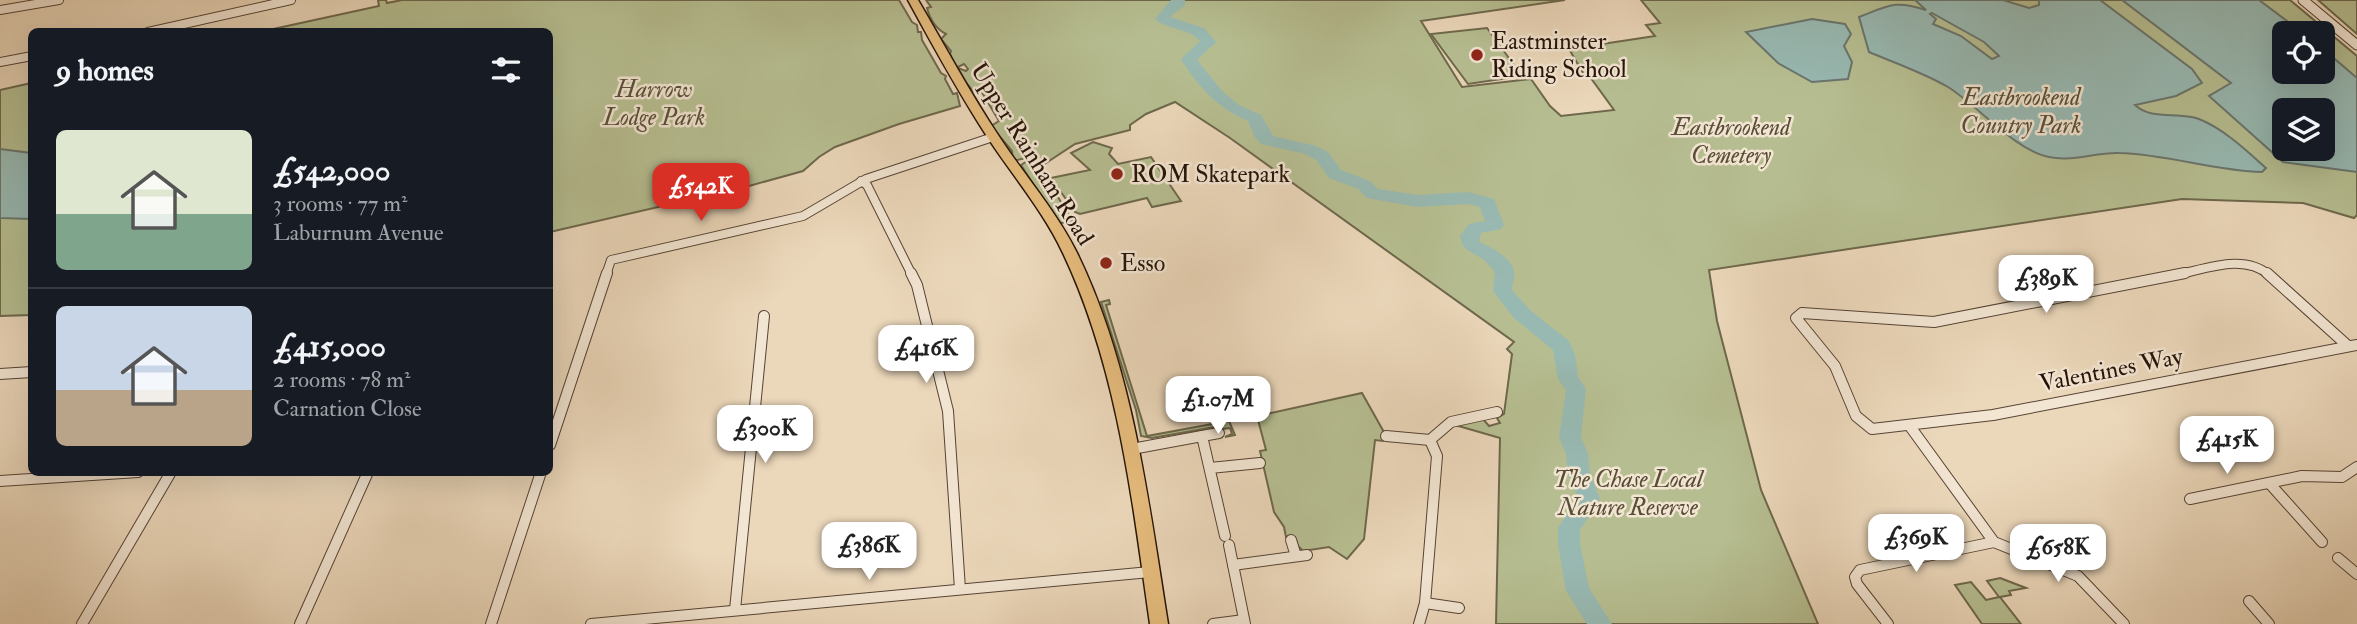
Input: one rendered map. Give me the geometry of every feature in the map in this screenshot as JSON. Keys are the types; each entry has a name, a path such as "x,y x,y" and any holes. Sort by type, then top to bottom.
{"main road":[{"name":"Upper Rainham Road","path":"913,0 993,137 1069,252 1099,327 1132,449 1159,624"}],"street":[{"path":"0,10 59,0"},
{"path":"166,28 291,0"},
{"path":"2303,0 2357,45"},
{"path":"0,62 28,57"},
{"path":"553,436 611,260 803,216 861,181 993,137"},
{"path":"861,181 867,185 913,275 948,411 960,589"},
{"name":"Valentines Way","path":"2243,261 2260,267 2353,346 1993,415 1872,429 1856,416 1835,366 1796,318 1802,313 1934,322 2243,261"},
{"path":"735,610 764,316"},
{"path":"0,374 28,372"},
{"path":"1430,440 1436,429 1450,421 1497,412"},
{"path":"1909,425 1994,542 2078,576 2124,624"},
{"path":"1132,449 1219,433"},
{"path":"1202,436 1244,622 1213,624"},
{"path":"1387,436 1430,440"},
{"path":"1419,624 1425,603 1437,456 1430,440"},
{"path":"1210,468 1260,463"},
{"path":"2190,499 2302,476 2342,477 2357,467"},
{"path":"0,481 77,476"},
{"path":"82,624 169,476"},
{"path":"300,624 366,476"},
{"path":"491,624 540,476"},
{"path":"2270,484 2322,542"},
{"path":"1233,565 1301,556 1292,540"},
{"path":"1888,624 1857,584 1855,577 1860,570 1994,542"},
{"path":"2338,558 2357,574"},
{"path":"591,624 1150,572"},
{"path":"2249,601 2269,624"},
{"path":"1425,603 1458,608"}],"green space":[{"name":"Harrow Lodge Park","path":"378,0 386,0 387,3 402,0 899,0 912,22 917,25 922,40 941,73 946,76 953,94 957,93 960,106 835,147 803,171 553,231 553,28 278,28 379,6"},
{"path":"926,0 1565,0 1421,21 1462,87 1531,79 1550,106 1561,116 1614,110 1590,77 1586,78 1569,49 1655,36 1646,25 1660,23 1641,0 2290,0 2315,21 2272,21 2272,84 2335,84 2335,38 2357,56 2357,215 2354,218 2303,203 2182,199 1709,270 1717,321 1761,490 1818,624 1496,624 1500,438 1455,425 1483,419 1489,426 1500,423 1497,418 1504,414 1512,354 1507,349 1514,342 1230,138 1175,102 1146,114 1130,125 1130,130 1075,144 1040,167 1073,222 1058,223 1021,165 1035,156 1013,161 1012,151 991,126 999,121 980,89 973,91 960,76 958,68 966,71 968,69 964,64 956,68 951,51 941,39 946,34 936,26 927,8 931,7"},
{"path":"2318,0 2357,0 2357,34"},
{"name":"Eastminster Riding School","path":"1487,28 1522,76 1468,84 1431,34"},
{"path":"28,84 28,315 0,316 0,90"},
{"name":"ROM Skatepark","path":"1093,142 1112,148 1109,154 1118,164 1151,157 1181,201 1152,207 1147,198 1080,214 1075,212 1051,178 1090,170 1071,153"},
{"path":"1109,300 1110,304 1106,305 1147,436 1229,421 1235,435 1225,437 1232,434 1230,428 1222,429 1221,426 1152,438 1141,436 1136,410 1101,302"},
{"path":"1362,393 1385,434 1383,441 1375,440 1364,539 1347,559 1329,547 1303,551 1295,537 1286,537 1284,527 1274,512 1260,451 1266,450 1257,416"},
{"path":"2000,578 2026,588 2009,591 2011,595 2000,597 2021,624 1982,624 1955,585 1971,582 1986,600 1999,597 1987,581"}],"water":[{"path":"1915,0 2003,0 2029,8 2039,5 2039,0 2100,0 2192,69 2202,83 2176,96 2135,105 2149,113 2191,117 2208,123 2234,140 2266,168 2262,172 2244,171 2137,154 2110,153 2058,158 2036,153 2010,137 1948,87 1869,52 1859,17 1892,5 1907,5 1926,10","holes":["1930,14 1984,42 1999,56 1992,59 1961,36 1933,24 1936,19"]},
{"path":"2122,0 2259,0 2287,21 2272,21 2272,84 2335,84 2335,59 2357,78 2357,172 2282,161 2335,161 2335,98 2272,98 2272,152 2209,96 2231,83"},
{"path":"1812,19 1845,24 1851,34 1844,46 1852,62 1848,79 1812,82 1778,63 1746,32"},
{"path":"0,149 28,153 28,219 0,218"}],"waterway":[{"path":"1178,0 1178,5 1165,13 1162,19 1202,33 1208,42 1189,59 1216,95 1255,118 1262,136 1267,140 1310,150 1322,156 1335,174 1364,185 1373,194 1417,201 1468,198 1488,203 1495,225 1475,228 1469,236 1471,246 1487,252 1505,271 1502,291 1521,313 1562,346 1568,365 1568,379 1576,389 1570,437 1577,454 1579,474 1589,499 1569,528 1569,544 1578,591 1600,624"}],"place":[{"name":"Eastminster Riding School","path":"1477,55"},
{"name":"ROM Skatepark","path":"1117,174"},
{"name":"Esso","path":"1106,263"}],"park label":[{"name":"Eastbrookend Country Park","path":"2021,111"},
{"name":"Eastbrookend Cemetery","path":"1731,141"},
{"name":"The Chase Local Nature Reserve","path":"1628,493"}]}
